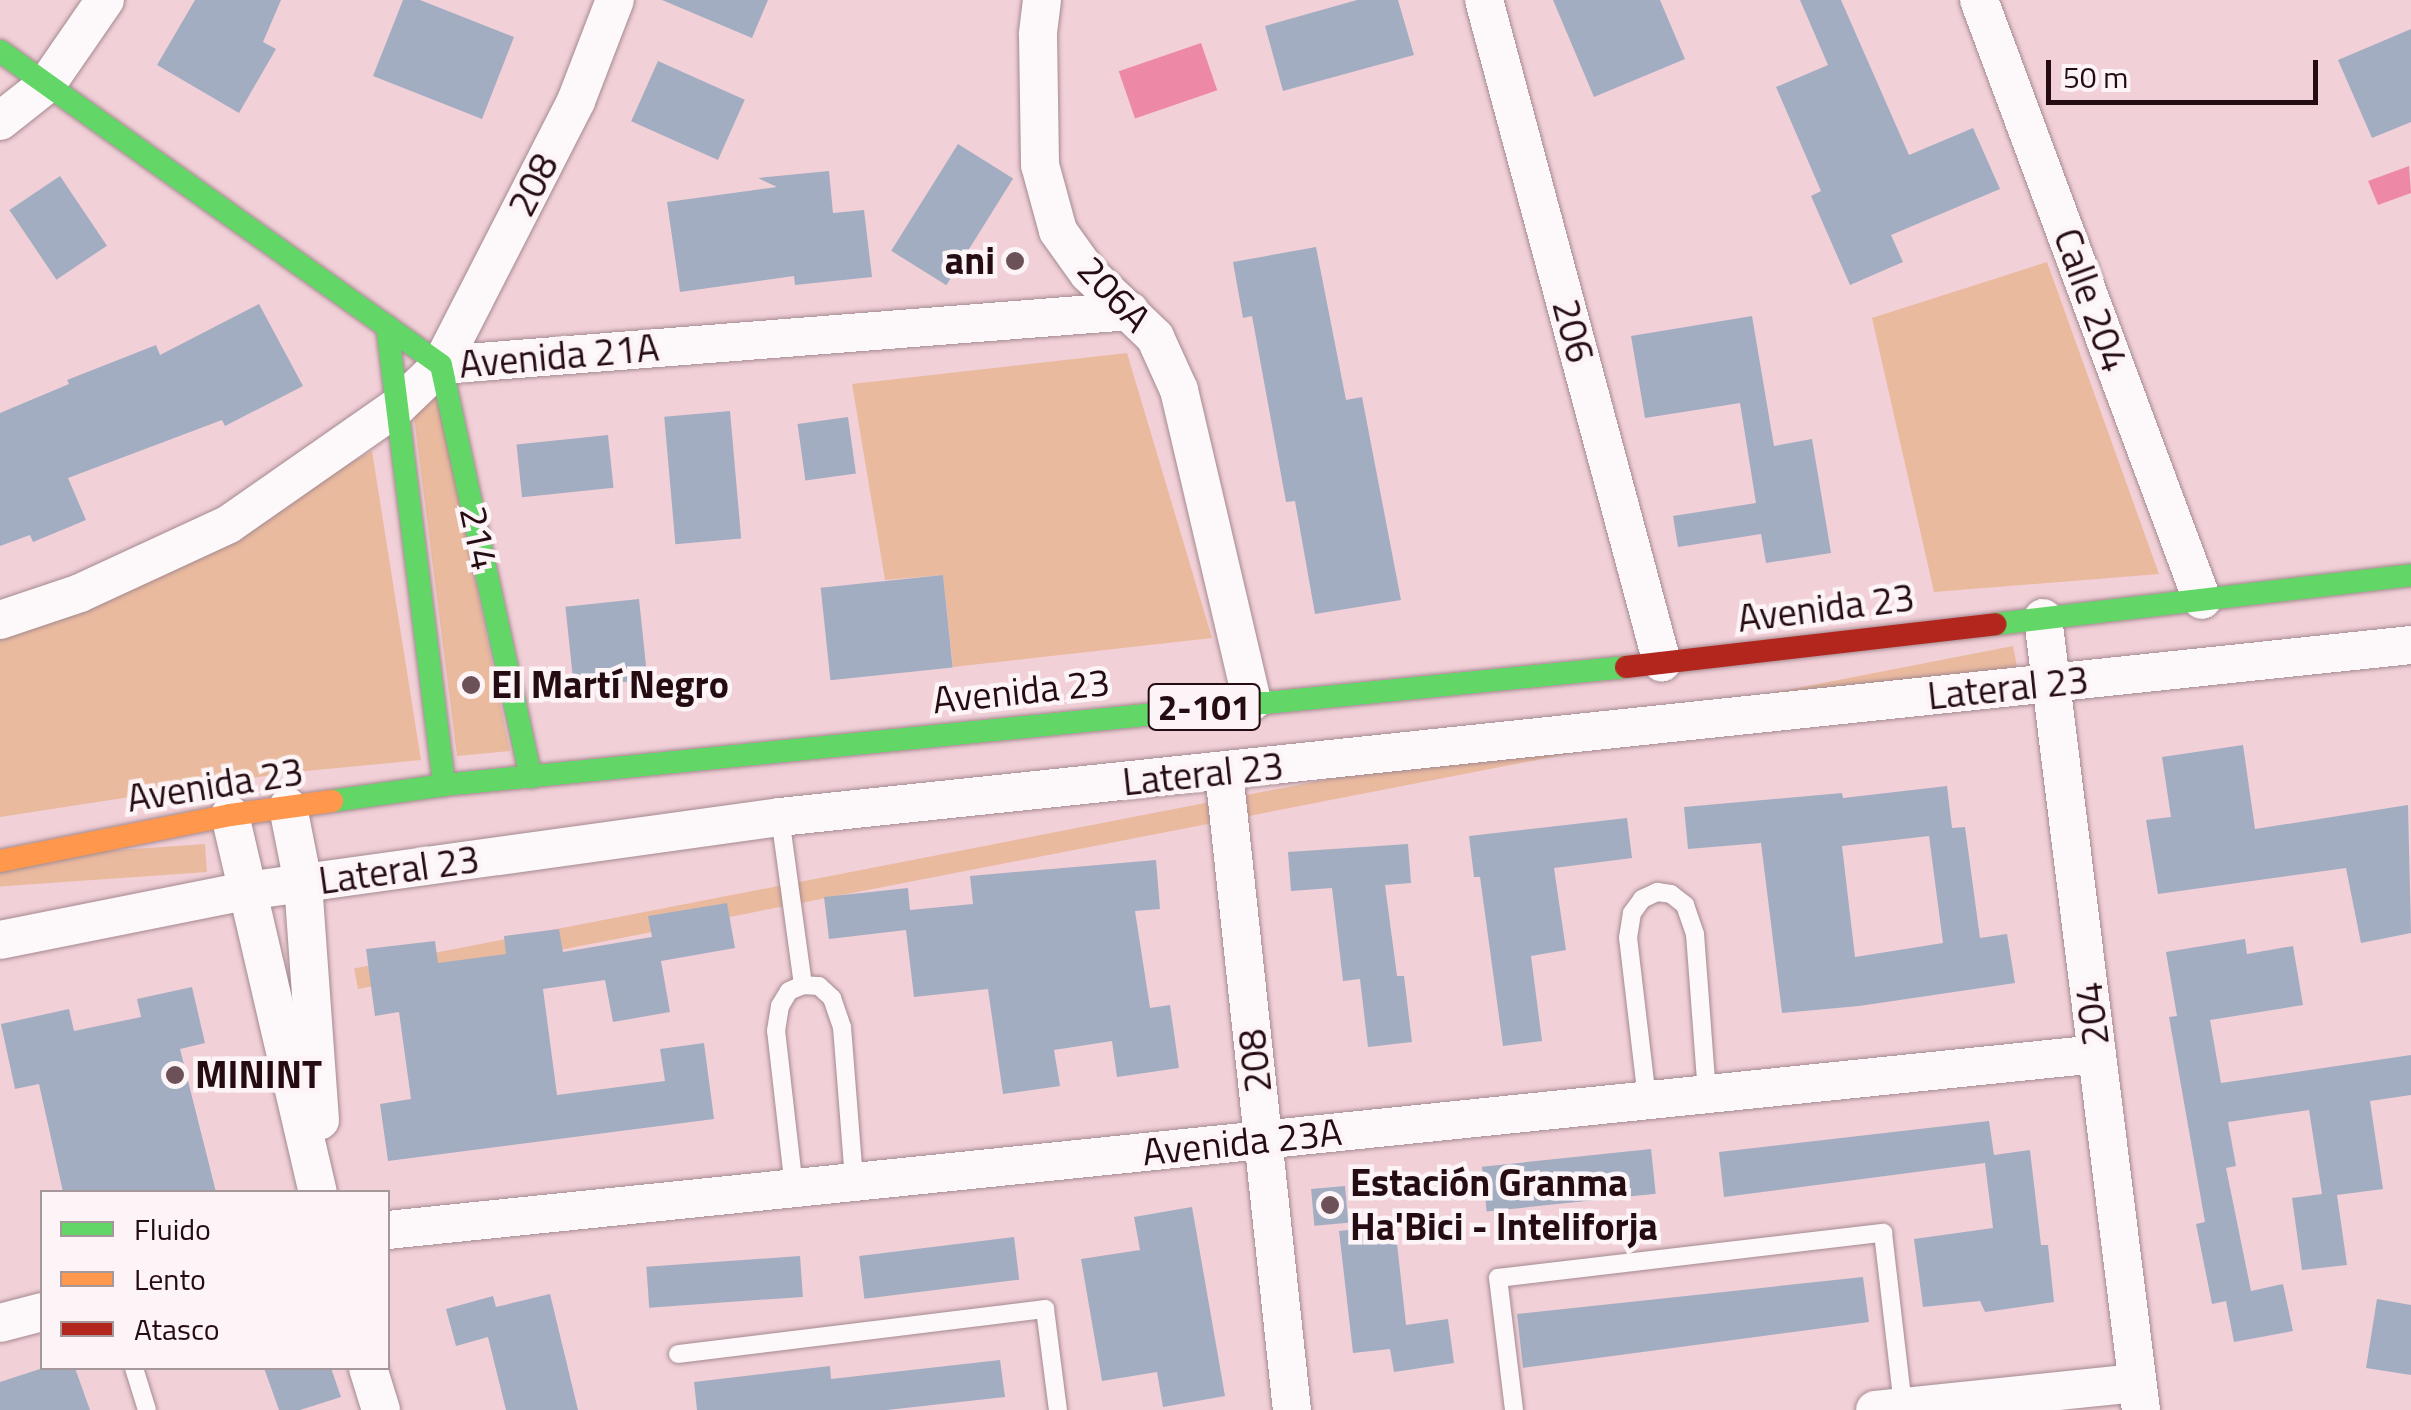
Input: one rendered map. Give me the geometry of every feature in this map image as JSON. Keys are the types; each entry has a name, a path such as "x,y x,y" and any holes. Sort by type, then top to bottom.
{"main road":[{"path":"0,50 441,364"},
{"name":"214","path":"387,326 444,784"},
{"name":"214","path":"441,364 531,777"},
{"name":"Avenida 23","path":"0,860 230,815 444,784 1662,663 2411,575"}],"street":[{"path":"0,121 47,84 106,0"},
{"name":"208","path":"441,364 576,101 615,0"},
{"name":"206A","path":"1042,0 1038,35 1040,165 1058,232 1088,273 1155,338 1179,390 1252,702"},
{"name":"206","path":"1484,0 1662,663"},
{"name":"Calle 204","path":"1979,0 2202,600"},
{"name":"Avenida 21A","path":"0,620 80,593 229,524 397,407 441,364 1130,311"},
{"name":"204","path":"2043,618 2139,1396"},
{"name":"Lateral 23","path":"0,940 246,891 780,817 2411,645"},
{"name":"208","path":"1224,772 1292,1410"},
{"path":"288,807 303,883 322,1190"},
{"path":"230,815 321,1190"},
{"name":"Avenida 23A","path":"390,1230 2097,1054"},
{"path":"0,1323 40,1313"},
{"path":"369,1370 382,1410"},
{"path":"1889,1409 2139,1396"}],"lane":[{"path":"780,817 804,985"},
{"path":"1648,1100 1628,938 1632,913 1642,899 1656,892 1671,894 1684,905 1695,934 1707,1093"},
{"path":"794,1188 776,1031 780,1006 789,992 804,985 819,986 832,998 842,1027 854,1182"},
{"path":"1514,1410 1498,1278 1883,1233 1889,1409"},
{"path":"678,1354 1046,1309 1058,1410"},
{"path":"135,1370 147,1410"}],"shaded area":[{"path":"1201,43 1217,90 1135,119 1119,71"},
{"path":"2409,166 2411,193 2378,205 2368,181"},
{"path":"2047,262 2159,574 1934,592 1872,318"},
{"path":"1127,353 1212,638 953,667 943,575 885,580 852,384"},
{"path":"437,392 510,751 457,756 413,410"},
{"path":"372,451 421,760 285,773 0,817 0,636 90,606"},
{"path":"2013,646 2017,667 358,989 354,968"},
{"path":"205,844 207,872 0,886 0,858"}],"building":[{"path":"195,0 281,0 263,42 276,49 239,113 157,65"},
{"path":"403,0 420,0 514,37 482,119 373,76"},
{"path":"662,0 768,0 752,38"},
{"path":"1357,0 1398,0 1414,55 1283,91 1265,26"},
{"path":"1553,0 1660,0 1685,59 1594,97"},
{"path":"1800,0 1841,0 1909,155 1973,128 2000,189 1891,235 1903,262 1850,285 1811,196 1821,191 1776,87 1828,65"},
{"path":"2411,29 2411,122 2372,138 2338,60"},
{"path":"658,61 745,100 718,160 631,121"},
{"path":"958,144 1013,178 946,285 891,251"},
{"path":"829,171 833,213 864,210 872,277 795,285 794,276 680,292 667,202 777,187 758,178"},
{"path":"60,176 107,246 56,280 9,210"},
{"path":"1316,247 1346,400 1362,397 1401,600 1315,614 1295,501 1286,502 1252,316 1243,318 1233,262"},
{"path":"259,304 303,386 225,426 222,420 68,478 86,520 33,542 30,535 0,546 0,413 69,384 67,380 156,345 160,355"},
{"path":"1752,316 1774,446 1812,439 1831,553 1766,563 1761,534 1678,547 1673,516 1756,503 1740,403 1645,418 1631,336"},
{"path":"730,411 741,539 675,544 664,417"},
{"path":"848,417 856,473 805,481 797,424"},
{"path":"608,435 614,488 522,497 517,445"},
{"path":"943,575 953,667 830,680 821,588"},
{"path":"639,599 647,680 574,687 565,607"},
{"path":"2243,745 2255,829 2408,805 2411,933 2361,943 2346,868 2158,894 2146,820 2171,817 2162,757"},
{"path":"1947,786 1952,828 1965,827 1980,938 2007,934 2015,983 1782,1013 1761,843 1688,849 1684,807 1842,793 1843,798","holes":["1929,836 1943,943 1855,957 1842,846"]},
{"path":"1627,818 1632,858 1554,868 1566,950 1531,956 1542,1041 1503,1046 1480,877 1474,877 1469,836"},
{"path":"1408,844 1411,883 1385,885 1397,976 1404,976 1412,1042 1368,1047 1360,979 1343,981 1332,888 1291,891 1288,852"},
{"path":"1156,860 1160,909 1135,911 1150,1008 1170,1005 1179,1068 1117,1077 1112,1041 1054,1050 1060,1086 1003,1094 988,989 914,997 906,930 829,939 824,897 908,888 910,910 973,904 970,876"},
{"path":"727,903 735,948 661,961 670,1012 613,1022 605,980 543,989 557,1095 665,1081 660,1049 704,1043 714,1119 388,1161 380,1104 411,1099 399,1012 375,1016 366,949 435,941 438,963 506,954 504,936 559,929 563,952 652,937 648,916"},
{"path":"2245,939 2247,954 2293,946 2303,1005 2210,1020 2221,1083 2411,1055 2411,1095 2370,1101 2383,1189 2337,1195 2347,1265 2302,1270 2292,1198 2322,1194 2309,1110 2228,1122 2236,1166 2226,1168 2251,1291 2283,1284 2293,1331 2234,1342 2226,1301 2212,1304 2196,1224 2205,1222 2169,1017 2177,1016 2166,952"},
{"path":"192,987 205,1043 180,1049 215,1190 63,1190 39,1084 15,1089 1,1024 69,1009 74,1031 141,1017 137,999"},
{"path":"1989,1121 1994,1155 2030,1150 2041,1245 2048,1245 2054,1302 1985,1312 1980,1301 1923,1307 1914,1239 1993,1228 1985,1163 1724,1197 1719,1152"},
{"path":"1651,1149 1656,1194 1487,1212 1482,1167"},
{"name":"Estación Granma Ha'Bici - Inteliforja","path":"1345,1186 1348,1223 1314,1226 1311,1189"},
{"path":"1192,1207 1225,1396 1163,1407 1157,1372 1102,1381 1081,1259 1140,1250 1134,1217"},
{"path":"1395,1225 1406,1325 1448,1319 1454,1363 1394,1372 1390,1349 1353,1353 1339,1231"},
{"path":"1014,1237 1019,1280 864,1299 859,1256"},
{"path":"800,1256 803,1297 649,1308 646,1267"},
{"path":"1863,1277 1869,1322 1523,1368 1517,1314"},
{"path":"550,1294 578,1410 506,1410 488,1337 456,1346 446,1309 493,1296 496,1307"},
{"path":"2377,1299 2411,1305 2411,1375 2366,1368"},
{"path":"1000,1360 1005,1397 887,1410 697,1410 694,1382 830,1366 831,1379"},
{"path":"40,1369 76,1370 90,1410 0,1410 0,1382"},
{"path":"265,1370 332,1370 341,1397 300,1410 279,1410"}],"traffic: fast":[{"path":"0,51 441,365 531,777"},
{"path":"387,326 444,785"},
{"path":"1996,624 2411,575"},
{"path":"332,801 444,785 1626,667"}],"traffic: slow":[{"path":"0,861 230,815 332,801"}],"traffic: jam":[{"path":"1626,667 1996,624"}],"place":[{"name":"ani","path":"1015,261"},
{"name":"El Martí Negro","path":"471,685"},
{"name":"MININT","path":"175,1075"},
{"name":"Estación Granma Ha'Bici - Inteliforja","path":"1330,1205"}]}
